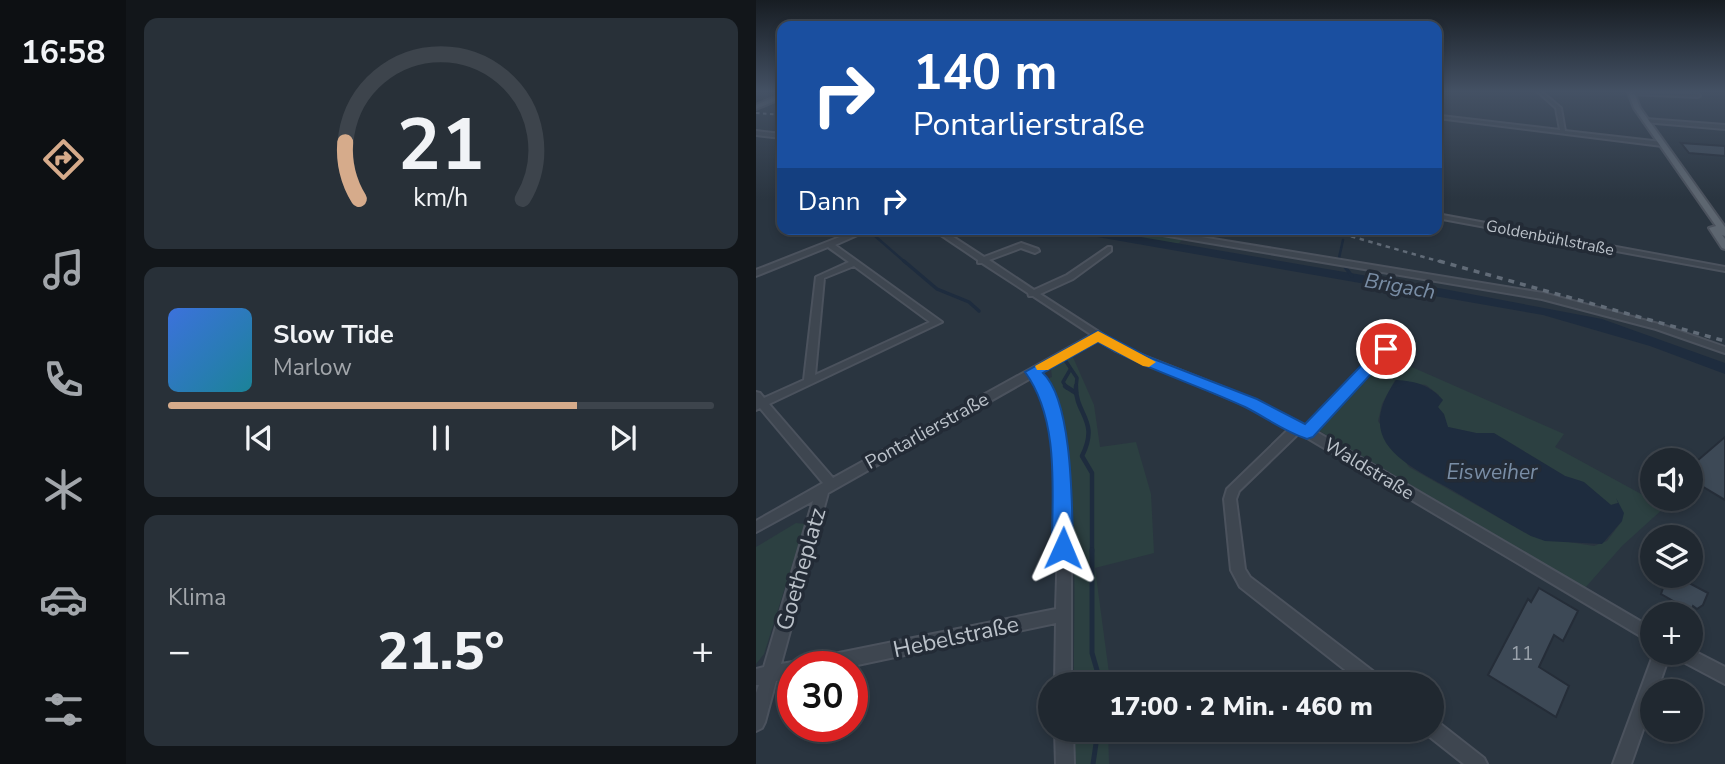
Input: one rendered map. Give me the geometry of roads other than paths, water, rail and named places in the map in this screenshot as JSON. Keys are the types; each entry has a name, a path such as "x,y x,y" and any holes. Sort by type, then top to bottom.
{"main road":[{"path":"1651,128 1723,226"},
{"path":"1681,170 1678,172 1725,246"}],"street":[{"path":"1524,128 1662,144"},
{"path":"1562,128 1563,133"},
{"path":"756,133 777,135"},
{"name":"Goldenbühlstraße","path":"1442,217 1725,270"},
{"path":"756,273 854,235"},
{"name":"Waldstraße","path":"944,235 1032,294 1140,360 1251,403 1302,430 1640,629"},
{"path":"1176,235 1542,296 1659,327 1725,350"},
{"path":"1195,238 1199,235"},
{"path":"827,486 758,402 809,382 937,322 830,245"},
{"path":"981,261 1021,245 1034,251"},
{"path":"1032,294 1070,277 1108,248"},
{"name":"Goldenbühlstraße","path":"1663,259 1725,270"},
{"path":"809,382 820,277 855,263"},
{"name":"Pontarlierstraße","path":"756,527 1098,336"},
{"path":"1361,672 1245,582 1238,569 1230,499 1237,482 1302,430 1386,349"},
{"path":"1033,372 1041,380 1047,394 1061,456 1063,672"},
{"name":"Goetheplatz","path":"756,722 764,676 827,486"},
{"name":"Hebelstraße","path":"868,655 1062,615"},
{"path":"1703,664 1725,676"},
{"path":"1622,764 1658,665"},
{"path":"1444,737 1478,764"},
{"path":"1064,742 1065,764"}],"water":[{"name":"Brigach","path":"1086,235 1141,237 1602,319 1725,363 1725,374 1650,346 1543,315"},
{"name":"Eisweiher","path":"1396,380 1422,385 1438,395 1443,400 1438,407 1444,414 1448,427 1476,433 1494,433 1565,476 1584,482 1611,505 1618,503 1616,498 1624,513 1622,521 1602,544 1545,541 1531,536 1417,470 1390,448 1382,435 1380,420 1384,401"}],"waterway":[{"path":"875,236 906,263"},
{"path":"1339,258 1343,240"},
{"path":"904,261 937,289 969,302 979,311"},
{"path":"1345,267 1352,276"},
{"path":"1065,360 1077,378 1076,387"},
{"path":"1066,387 1063,382 1070,370"},
{"path":"1066,387 1076,393"},
{"path":"1076,387 1089,434 1082,456 1092,473 1092,653 1098,672"},
{"path":"1093,764 1096,742"}],"railway":[{"path":"1346,235 1445,263"},
{"path":"1439,261 1725,341"}]}
